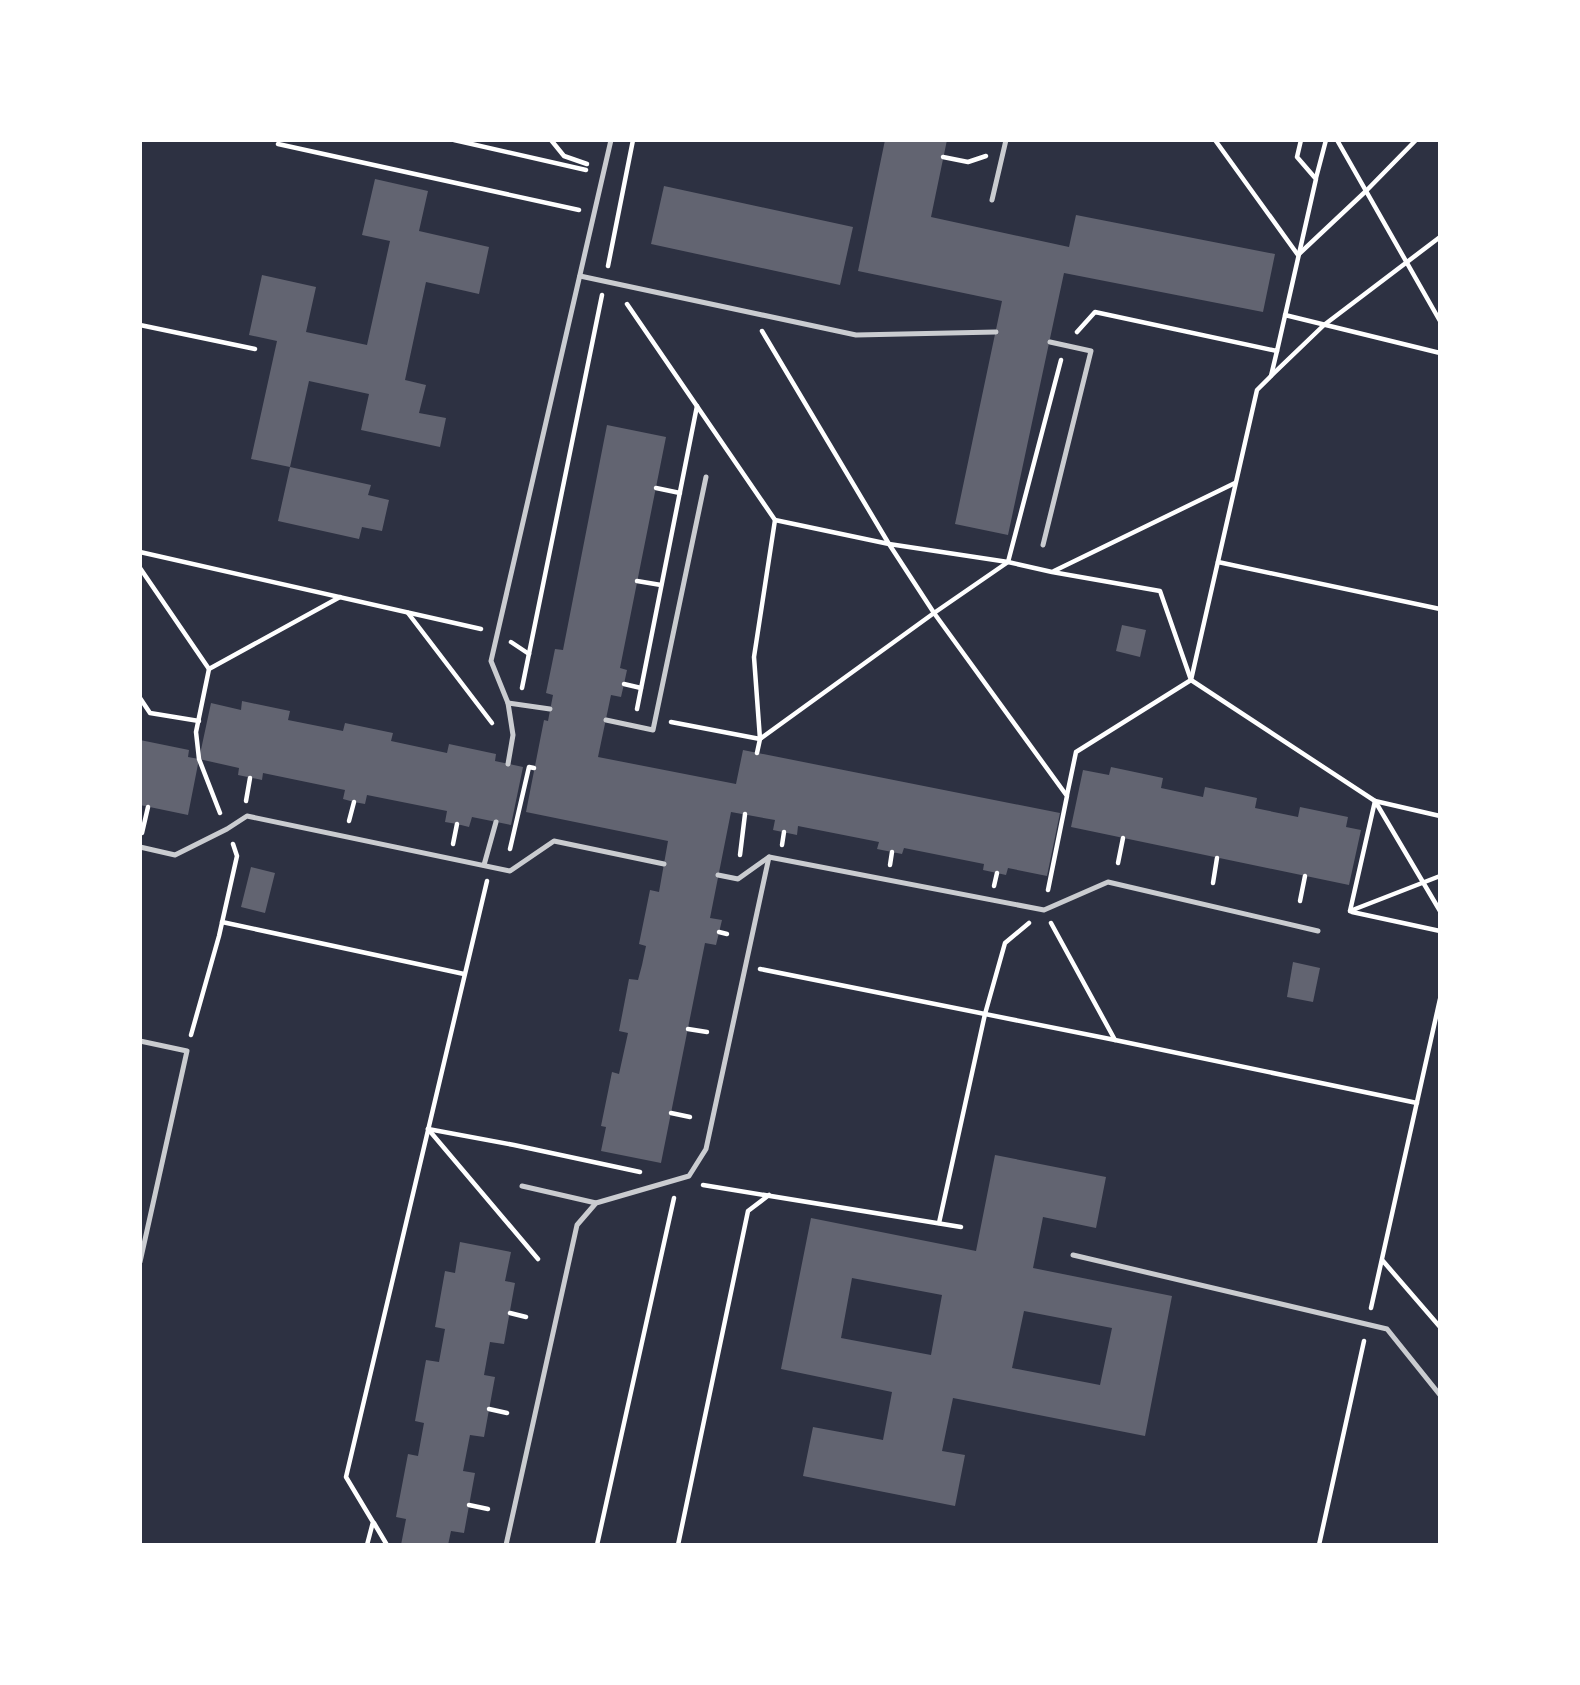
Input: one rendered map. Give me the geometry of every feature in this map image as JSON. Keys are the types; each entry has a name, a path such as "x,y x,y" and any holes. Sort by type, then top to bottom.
{"lane":[{"path":"508,764 513,735 508,703 491,661 611,140"},
{"path":"992,200 1006,140"},
{"path":"580,276 856,335 996,332"},
{"path":"1043,545 1091,351 1049,342"},
{"path":"606,720 653,730 706,477"},
{"path":"508,703 550,709"},
{"path":"140,847 176,855 247,816 510,870 554,841 664,864"},
{"path":"484,865 496,822"},
{"path":"522,1186 596,1203 689,1176 706,1149 769,857"},
{"path":"718,875 738,878 769,857 1044,910 1108,882 1318,931"},
{"path":"140,1041 187,1051 140,1262"},
{"path":"506,1545 577,1225 596,1203"},
{"path":"1073,1255 1387,1329 1440,1395"}],"path":[{"path":"454,140 625,179"},
{"path":"551,140 564,156 587,164"},
{"path":"519,704 633,140"},
{"path":"1215,140 1298,255"},
{"path":"1301,140 1297,157 1316,178"},
{"path":"1271,376 1326,140"},
{"path":"1337,140 1440,321"},
{"path":"1407,140 1416,141"},
{"path":"1298,255 1416,141"},
{"path":"278,144 568,208"},
{"path":"943,157 968,162"},
{"path":"939,1223 985,1014 1005,943 1044,910 1076,752 1191,680 1257,390 1324,324 1440,237"},
{"path":"605,281 626,302 775,520 754,657 760,739 757,753"},
{"path":"697,405 635,716 760,739 1008,562 1065,345 1095,312 1277,351"},
{"path":"750,313 889,544 934,613 1067,796"},
{"path":"1285,315 1440,353"},
{"path":"140,325 255,349"},
{"path":"1052,572 1236,482"},
{"path":"656,488 680,493"},
{"path":"775,520 889,544 1008,562 1160,591 1191,680 1375,802 1440,816"},
{"path":"140,552 498,633"},
{"path":"1218,562 1440,609"},
{"path":"140,568 209,669 196,732 199,759 237,856 187,1051"},
{"path":"637,581 661,584"},
{"path":"209,669 340,597"},
{"path":"408,612 511,748"},
{"path":"624,684 641,688"},
{"path":"140,698 150,713 199,721"},
{"path":"508,860 529,766 534,768"},
{"path":"245,804 250,778"},
{"path":"348,827 354,802"},
{"path":"1375,802 1440,911"},
{"path":"1350,911 1375,802"},
{"path":"141,834 148,807"},
{"path":"738,878 745,814"},
{"path":"452,849 457,824"},
{"path":"1118,863 1123,838"},
{"path":"1213,883 1217,858"},
{"path":"1300,901 1305,876"},
{"path":"1350,911 1440,876"},
{"path":"387,1545 346,1477 484,893"},
{"path":"1044,910 1115,1040"},
{"path":"1350,911 1440,931"},
{"path":"222,922 464,974"},
{"path":"719,932 727,934"},
{"path":"745,967 1417,1103"},
{"path":"1319,1545 1440,999"},
{"path":"688,1029 707,1032"},
{"path":"671,1113 690,1117"},
{"path":"428,1129 710,1186 961,1227"},
{"path":"428,1129 538,1259"},
{"path":"597,1545 678,1180"},
{"path":"678,1545 748,1212 769,1195"},
{"path":"1382,1260 1440,1327"},
{"path":"510,1313 526,1317"},
{"path":"489,1409 507,1413"},
{"path":"469,1505 488,1509"},
{"path":"367,1545 373,1522"}],"building":[{"path":"885,140 947,140 931,217 1069,247 1076,215 1275,254 1263,312 1064,273 1008,535 955,524 1002,301 858,271"},
{"path":"375,179 428,191 419,231 489,247 479,294 426,282 405,380 426,385 419,413 446,418 440,447 361,430 369,394 309,381 290,467 251,459 277,341 249,335 262,275 316,287 306,332 367,345 390,241 362,235"},
{"path":"664,186 853,227 840,285 651,244"},
{"path":"607,425 666,437 620,668 627,670 621,697 611,695 598,757 736,784 743,750 1060,813 1047,876 1008,868 1006,875 983,870 984,864 904,848 902,854 877,849 879,842 798,826 797,835 773,830 775,820 731,812 710,918 722,920 716,945 705,943 661,1163 601,1151 606,1127 601,1126 612,1072 619,1074 628,1033 619,1031 629,979 638,980 646,946 639,944 650,890 659,892 668,841 526,812 544,720 548,721 553,695 546,693 555,649 563,650"},
{"path":"290,467 371,485 368,495 389,500 382,531 362,527 359,539 278,521"},
{"path":"1122,625 1146,630 1140,657 1116,651"},
{"path":"242,701 290,711 288,720 343,731 345,723 393,733 391,741 447,753 449,744 496,754 495,761 523,767 511,825 472,817 469,827 445,822 447,811 367,795 365,804 354,802 343,799 345,790 263,773 262,780 238,775 239,768 199,759 211,703 241,710"},
{"path":"140,740 189,750 188,757 199,759 188,815 140,805"},
{"path":"1111,767 1163,778 1161,788 1203,797 1205,787 1257,798 1255,808 1298,817 1300,807 1348,817 1346,827 1361,830 1349,885 1071,827 1083,770 1109,775"},
{"path":"251,867 275,873 265,913 241,907"},
{"path":"1293,962 1320,968 1313,1002 1287,997"},
{"path":"995,1155 1106,1177 1096,1228 1043,1217 1033,1268 1172,1296 1145,1436 953,1398 942,1451 965,1455 955,1506 803,1476 813,1427 883,1440 892,1392 781,1369 811,1218 976,1251","holes":["852,1278 942,1295 931,1355 841,1338","1024,1311 1112,1328 1100,1385 1012,1368"]},
{"path":"460,1242 511,1252 505,1281 515,1283 504,1344 490,1342 484,1375 495,1377 484,1437 470,1435 463,1471 475,1473 464,1533 451,1531 448,1545 401,1545 406,1519 396,1517 408,1454 418,1456 424,1423 415,1421 426,1360 439,1362 445,1329 435,1327 445,1271 455,1273"}]}
